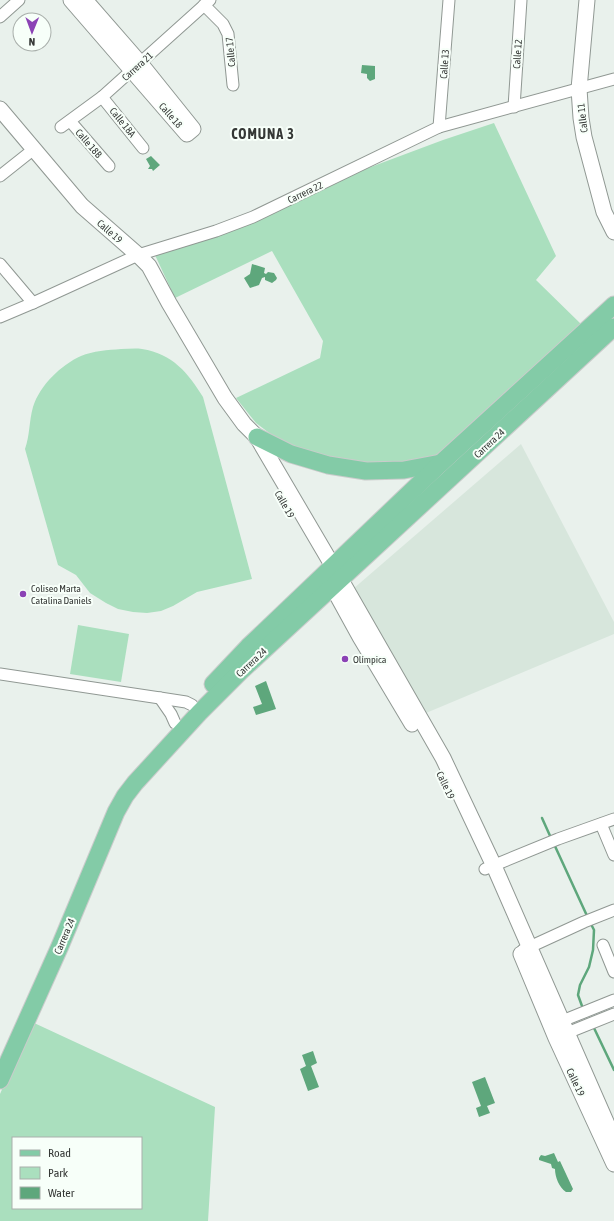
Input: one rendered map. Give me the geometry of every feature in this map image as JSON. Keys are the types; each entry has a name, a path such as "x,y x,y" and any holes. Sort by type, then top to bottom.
{"main road":[{"name":"Carrera 24","path":"0,1080 60,946 113,818 125,796 135,783 199,713 333,577 441,463 614,305"},
{"name":"Carrera 24","path":"0,1056 111,802 126,777 175,723 248,647 333,577 614,327"},
{"path":"257,437 291,454 328,465 358,470 404,470 441,463"}],"street":[{"path":"0,17 19,0"},
{"path":"71,0 136,67"},
{"path":"85,0 136,67"},
{"name":"Calle 13","path":"439,127 449,0"},
{"name":"Calle 12","path":"514,107 521,0"},
{"name":"Calle 11","path":"587,0 579,89 581,118 584,137 604,212 614,232"},
{"name":"Carrera 21","path":"66,124 102,97 207,2"},
{"name":"Calle 17","path":"207,2 223,24 228,34 233,85"},
{"name":"Carrera 22","path":"0,316 138,255 253,217 439,127 614,79"},
{"name":"Calle 18A","path":"102,97 143,148"},
{"name":"Calle 19","path":"0,109 82,206 149,266 225,398 244,424 257,437 295,511"},
{"name":"Calle 18B","path":"66,124 109,166"},
{"path":"0,176 34,148"},
{"path":"0,264 32,303"},
{"name":"Calle 19","path":"244,424 247,434 295,511 333,577 360,637 433,759 490,867 559,1029 614,1164"},
{"path":"0,674 186,702 192,705"},
{"path":"160,698 171,714 175,723"},
{"path":"490,867 553,841 614,819"},
{"path":"601,824 614,855"},
{"path":"525,949 588,920 614,910"},
{"path":"603,944 614,972"},
{"path":"559,1029 614,1000"},
{"path":"559,1029 614,1014"},
{"name":"Calle 19","path":"559,1029 614,1140"}],"shaded area":[{"path":"521,444 614,622 614,634 426,713 353,589"}],"green space":[{"path":"494,123 556,256 536,280 582,325 436,457 393,466 329,461 289,448 256,423 236,398 320,358 323,341 272,251 175,298 155,255 336,180 443,140"},
{"path":"142,349 162,355 171,360 192,380 203,397 252,579 197,592 173,606 161,611 147,613 118,609 106,603 90,593 76,575 58,565 25,449 33,407 36,399 52,377 59,370 81,356 106,350"},
{"path":"78,625 129,634 121,682 70,674"},
{"path":"32,1022 215,1107 208,1221 0,1221 0,1094"}],"water":[{"path":"362,65 375,66 375,79 370,81 367,78 367,74 361,73"},
{"path":"151,156 160,165 153,171 152,169 148,169 150,166 146,159"},
{"path":"252,264 265,268 264,273 266,274 268,272 274,273 277,278 276,280 272,283 265,280 265,277 262,278 259,285 250,288 244,278 250,274"},
{"path":"266,681 276,709 256,715 253,707 262,704 255,686"},
{"path":"313,1051 317,1063 311,1066 319,1087 308,1091 300,1069 306,1066 302,1055"},
{"path":"485,1077 495,1103 487,1106 490,1113 479,1117 476,1108 481,1106 472,1082"},
{"path":"554,1153 558,1162 560,1161 573,1189 571,1192 566,1192 559,1185 555,1169 552,1168 551,1164 539,1160 541,1155 545,1156"}],"waterway":[{"path":"542,818 551,838"},
{"path":"554,844 588,918"},
{"path":"582,1006 578,995 580,985 589,967 593,950 594,930 590,922"},
{"path":"594,1028 614,1070"}],"place":[{"name":"Coliseo Marta Catalina Daniels","path":"23,594"},
{"name":"Olímpica","path":"345,659"}],"district":[{"name":"COMUNA 3","path":"263,134"}]}
